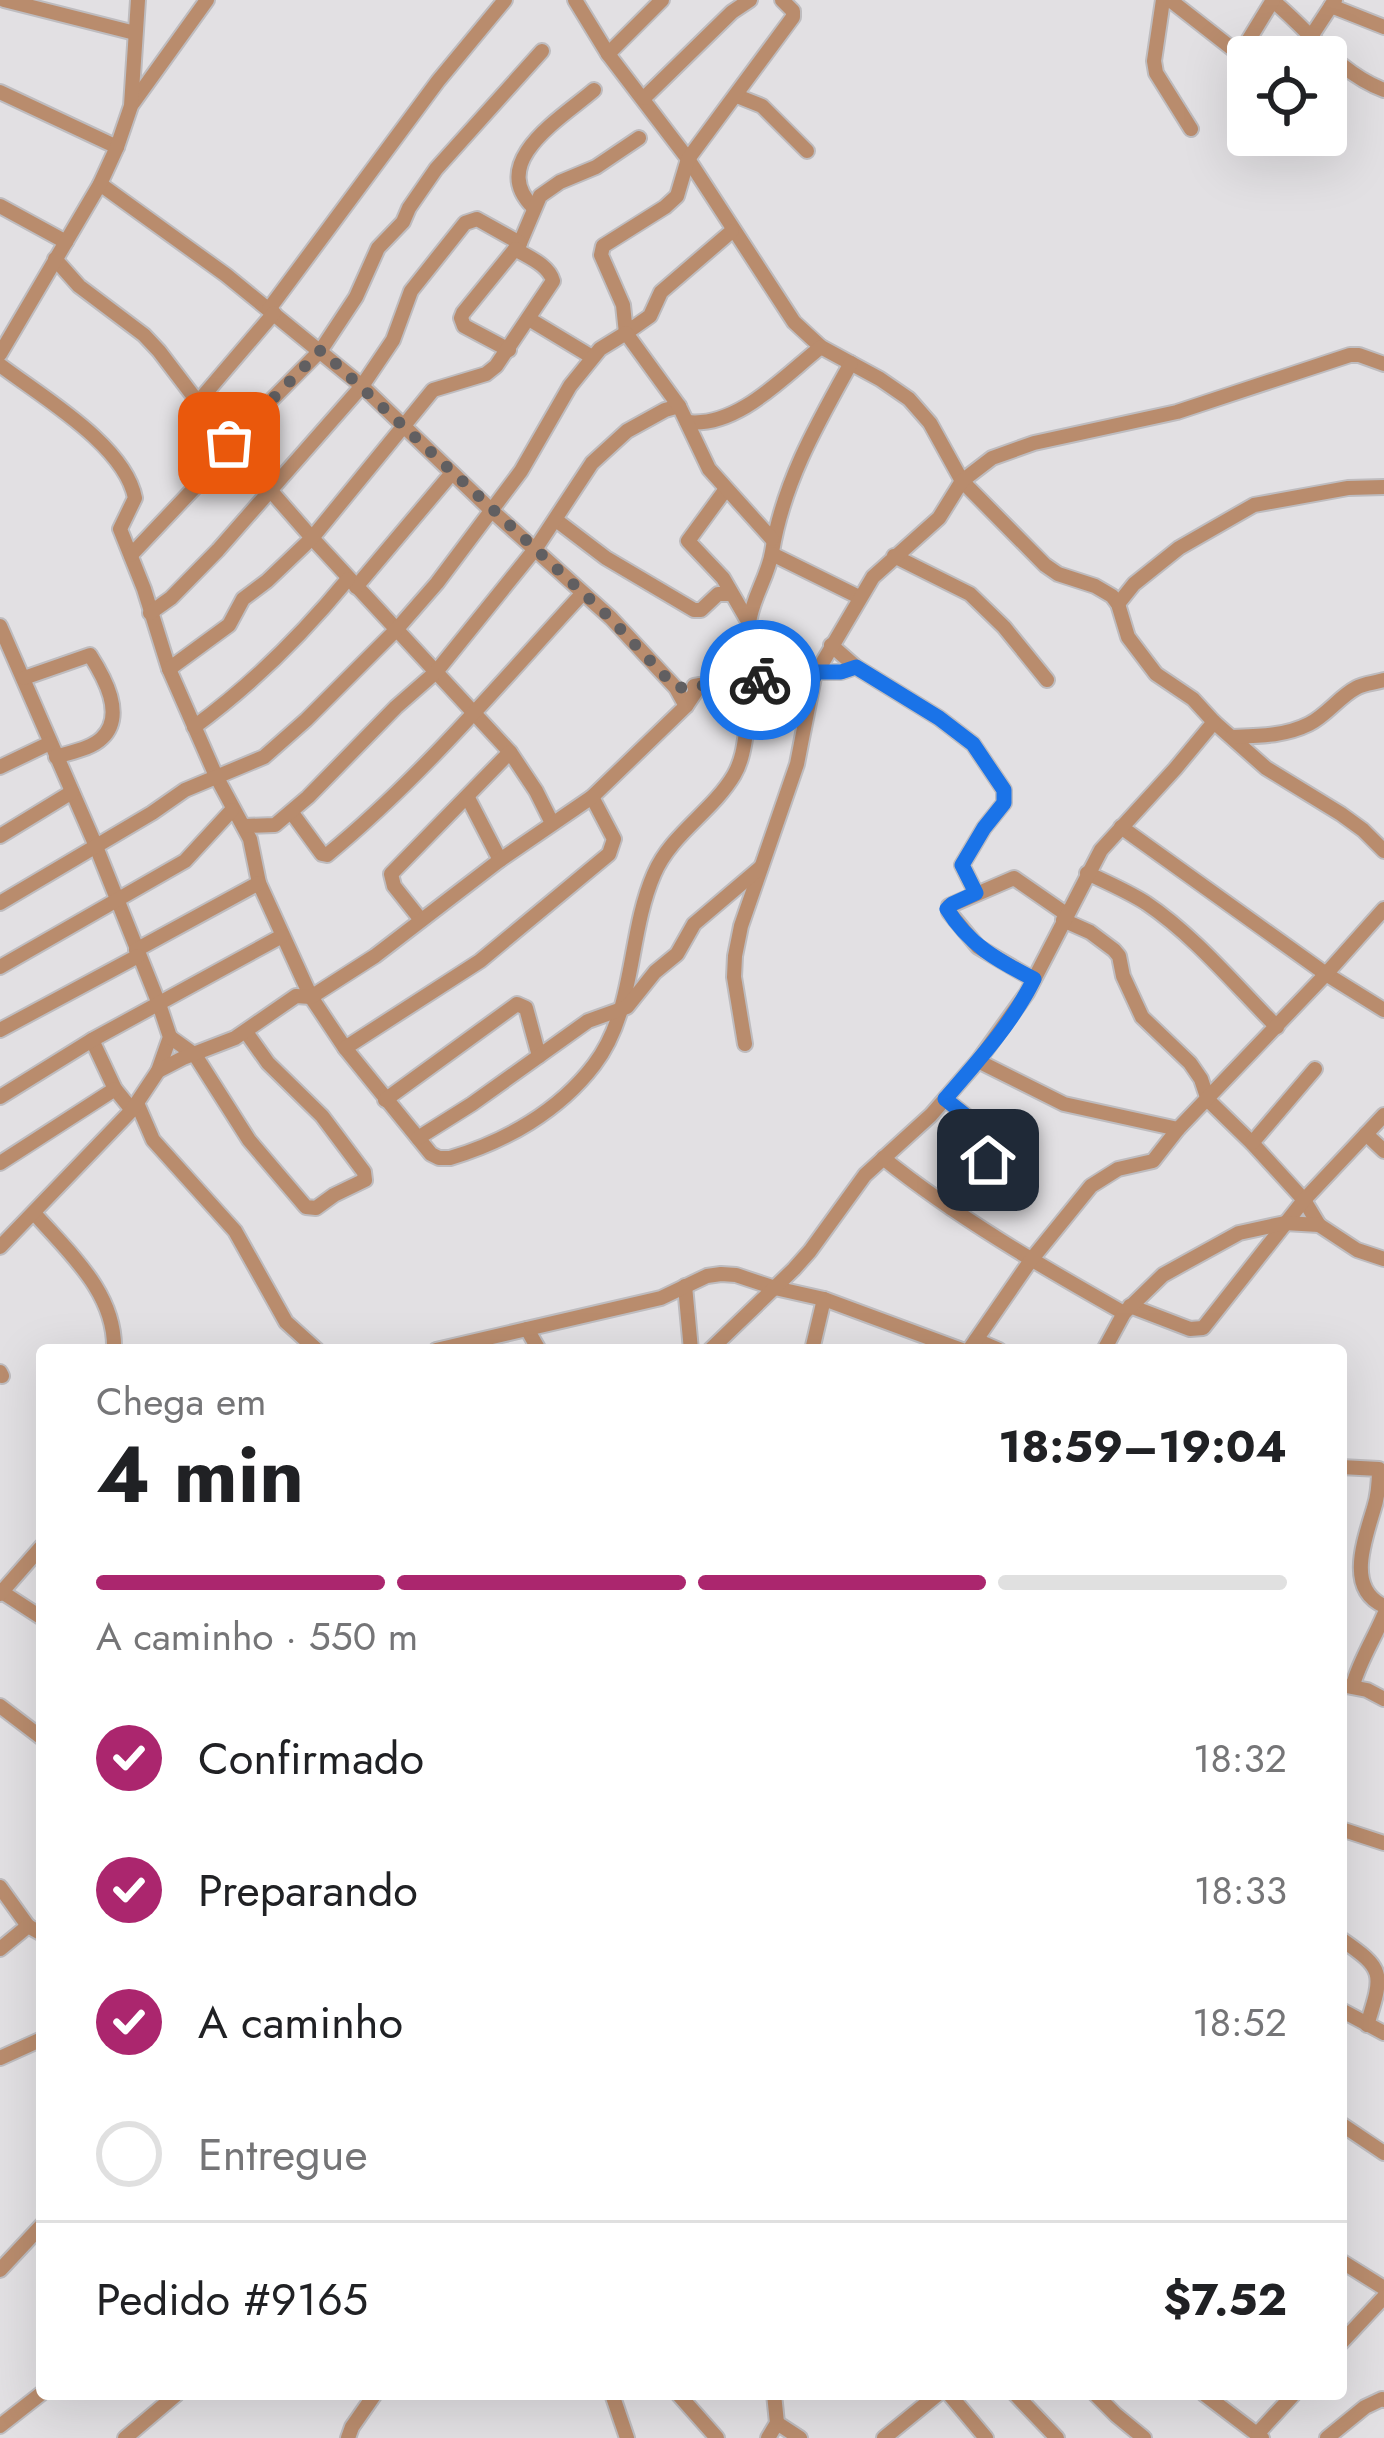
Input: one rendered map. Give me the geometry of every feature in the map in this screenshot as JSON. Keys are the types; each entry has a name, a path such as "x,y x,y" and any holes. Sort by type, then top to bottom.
{"street":[{"path":"4,0 135,33"},
{"path":"0,354 7,326 55,259 117,147 131,106 138,0"},
{"path":"131,106 207,0"},
{"path":"198,402 272,311 438,81 505,0"},
{"path":"594,0 578,5 608,54 688,159 794,322 821,346 896,389 920,410 962,481 1045,565 1105,590 1118,604 1128,638 1146,664 1193,699 1266,768 1341,814 1384,851"},
{"path":"608,54 662,0"},
{"path":"644,98 750,0"},
{"path":"782,0 793,10 793,17 688,159 677,196 602,246 601,255 623,305 626,333 679,406 700,454 725,489 772,547 859,597"},
{"path":"1191,129 1156,73 1154,61 1166,0 1227,45"},
{"path":"1255,36 1273,0 1340,64 1384,90"},
{"path":"1312,35 1333,3 1384,27"},
{"path":"131,555 199,483 229,443 321,350 356,297 378,248 403,222 436,169 542,51"},
{"path":"533,207 518,178 525,151 594,90"},
{"path":"0,92 117,147"},
{"path":"736,96 762,106 806,151"},
{"path":"509,350 464,326 461,318 518,246 540,196 639,138"},
{"path":"100,184 272,311 362,386 610,618 676,688 686,706"},
{"path":"0,206 65,242"},
{"path":"150,613 189,580 362,386 393,340 411,291 465,223 477,219 552,274 551,285 509,350 486,374 433,390 312,538 243,599 229,625 169,669"},
{"path":"0,903 185,790 264,758 306,720 437,583 521,471 592,357 650,316 664,289 732,231"},
{"path":"55,259 79,286 144,335 312,538 510,752 553,823"},
{"path":"529,319 592,357"},
{"path":"687,422 717,420 753,401 821,346"},
{"path":"745,1045 735,956 797,764 815,675 873,577 939,518 962,481 992,458 1034,443 1177,412 1350,356 1384,364"},
{"path":"749,623 787,489 811,433 851,363"},
{"path":"0,365 98,439 124,470 135,492 120,529 169,669 232,810 244,826 259,883 282,936 310,997 345,1048 439,1158 450,1159 525,1126 590,1071 604,1052 621,1011 653,876 668,849 734,774 744,751 754,695 769,654 765,640 749,623 723,578 688,542 725,489"},
{"path":"244,826 275,825 292,813 436,672 536,548 592,463 644,420 679,406"},
{"path":"194,727 276,661 452,472"},
{"path":"1118,604 1165,558 1254,505 1348,488 1384,487"},
{"path":"556,520 606,558 694,610 701,610 718,594 731,594"},
{"path":"894,556 970,594 1047,680"},
{"path":"292,813 327,855 472,714 582,594"},
{"path":"0,626 95,844 170,1037 195,1055 249,1140 306,1207 316,1208 365,1180 364,1172 322,1116 268,1064 246,1032"},
{"path":"831,645 856,667 973,744 1004,790 1004,803 962,865 976,893"},
{"path":"0,767 53,750 83,748 104,737 111,721 111,696 90,655 24,678"},
{"path":"676,688 856,667"},
{"path":"1232,736 1292,731 1326,712 1353,689 1384,680"},
{"path":"158,1071 246,1032 296,996 310,997 375,956 592,797 686,706 700,685"},
{"path":"716,1344 810,1251 852,1190 932,1115 979,1061 1034,979 1101,850 1214,722"},
{"path":"421,920 394,886 392,874 510,752"},
{"path":"0,836 72,792"},
{"path":"468,797 500,860"},
{"path":"345,1048 480,961 609,854 614,839 592,797"},
{"path":"0,967 185,861 232,810"},
{"path":"1121,827 1384,1010"},
{"path":"418,1138 588,1021 621,1011 677,954 694,924 762,866"},
{"path":"1087,873 1156,910 1277,1027"},
{"path":"1034,979 978,947 949,913 949,906 1001,881 1018,878 1114,950 1142,1017 1190,1064 1208,1100 1304,1201 1318,1225 1357,1250 1384,1258"},
{"path":"0,1030 259,883"},
{"path":"971,1344 1091,1186 1118,1169 1154,1161 1178,1129 1384,909"},
{"path":"0,1097 92,1040 282,936"},
{"path":"385,1100 517,1004 526,1008 539,1056"},
{"path":"3,1237 34,1213 135,1106 158,1071 170,1037"},
{"path":"92,1040 115,1089 135,1106 153,1140 235,1231 286,1322 305,1344"},
{"path":"979,1061 1064,1104 1178,1129"},
{"path":"1252,1143 1315,1069"},
{"path":"1201,1079 1222,1084"},
{"path":"0,1163 115,1089"},
{"path":"945,1099 994,1143 988,1160 951,1208"},
{"path":"883,1158 927,1193 1031,1260 1127,1310 1190,1329 1203,1328 1285,1223 1384,1114"},
{"path":"1366,1134 1384,1151"},
{"path":"34,1213 109,1307 113,1344"},
{"path":"1107,1344 1127,1310 1163,1275 1223,1239 1285,1223 1318,1225"},
{"path":"474,1344 661,1298 721,1274 824,1299 960,1344"},
{"path":"685,1286 690,1344"},
{"path":"661,1298 687,1310"},
{"path":"813,1344 824,1299"},
{"path":"527,1329 536,1344"},
{"path":"1347,1467 1382,1468 1380,1506 1366,1531 1362,1573 1364,1592 1384,1610 1373,1642 1347,1685 1384,1699"},
{"path":"35,1565 1,1593 36,1614"},
{"path":"0,1706 36,1733"},
{"path":"1347,1831 1384,1843"},
{"path":"0,1887 35,1930 0,1949"},
{"path":"1347,1943 1378,1962 1382,1972 1367,2025"},
{"path":"1347,2013 1384,2033"},
{"path":"0,2058 36,2042"},
{"path":"1347,2128 1384,2153"},
{"path":"0,2270 36,2231"},
{"path":"1347,2265 1384,2292 1347,2336"},
{"path":"0,2426 36,2398"},
{"path":"1327,2438 1365,2407 1383,2399"},
{"path":"125,2438 170,2400"},
{"path":"349,2438 371,2400"},
{"path":"614,2400 627,2438"},
{"path":"683,2400 717,2438"},
{"path":"767,2438 777,2423 775,2400"},
{"path":"884,2438 931,2400"},
{"path":"954,2400 986,2438"},
{"path":"1021,2400 1057,2438"},
{"path":"1102,2400 1144,2438"},
{"path":"1211,2400 1260,2436 1289,2400"},
{"path":"777,2423 800,2438"},
{"path":"1227,2438 1241,2424"}],"way so far":[{"path":"229,443 321,350 610,618 676,688 760,680"}],"route":[{"path":"760,680 814,677 816,672 856,667 973,744 1004,790 1004,803 962,865 976,893 947,909 978,947 1034,979 979,1061 945,1099 989,1134 994,1148 988,1160"}]}
